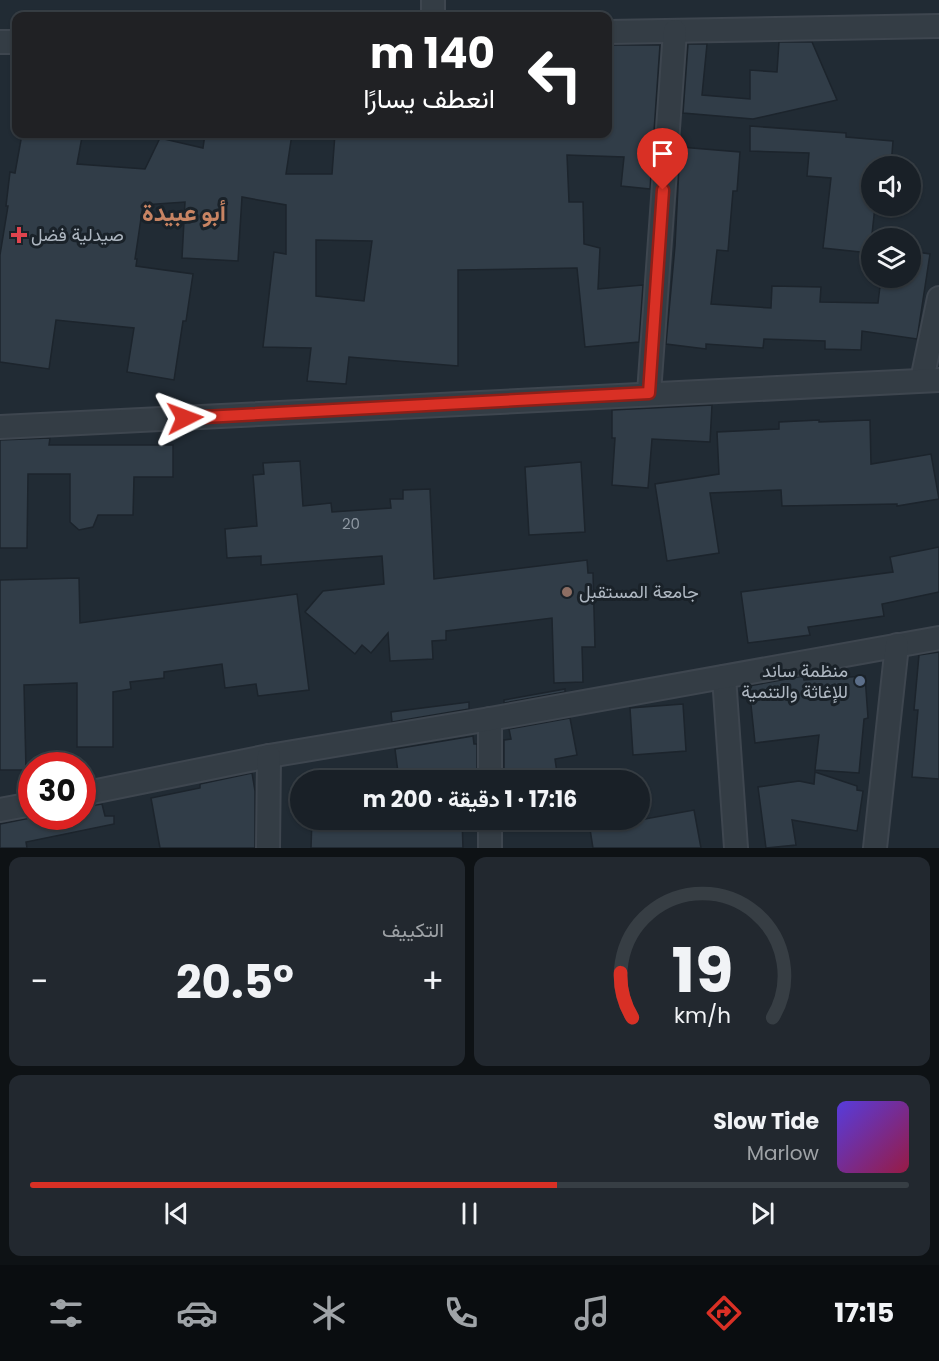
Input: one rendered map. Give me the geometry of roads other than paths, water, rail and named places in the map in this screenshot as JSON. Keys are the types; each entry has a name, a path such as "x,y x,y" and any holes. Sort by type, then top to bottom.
{"street":[{"path":"612,32 939,26"},
{"path":"649,393 675,31"},
{"path":"0,428 931,380 939,298"},
{"path":"96,791 269,756 490,719 939,638"},
{"path":"875,848 897,645"},
{"path":"724,677 736,848"},
{"path":"490,719 490,770"},
{"path":"268,848 269,756"},
{"path":"0,810 18,807"},
{"path":"490,830 490,848"}],"place":[{"name":"صيدلية فضل","path":"19,235"},
{"name":"جامعة المستقبل","path":"567,592"},
{"name":"منظمة ساند للإغاثة والتنمية","path":"860,681"}],"district":[{"name":"أبو عبيدة","path":"184,213"}]}
